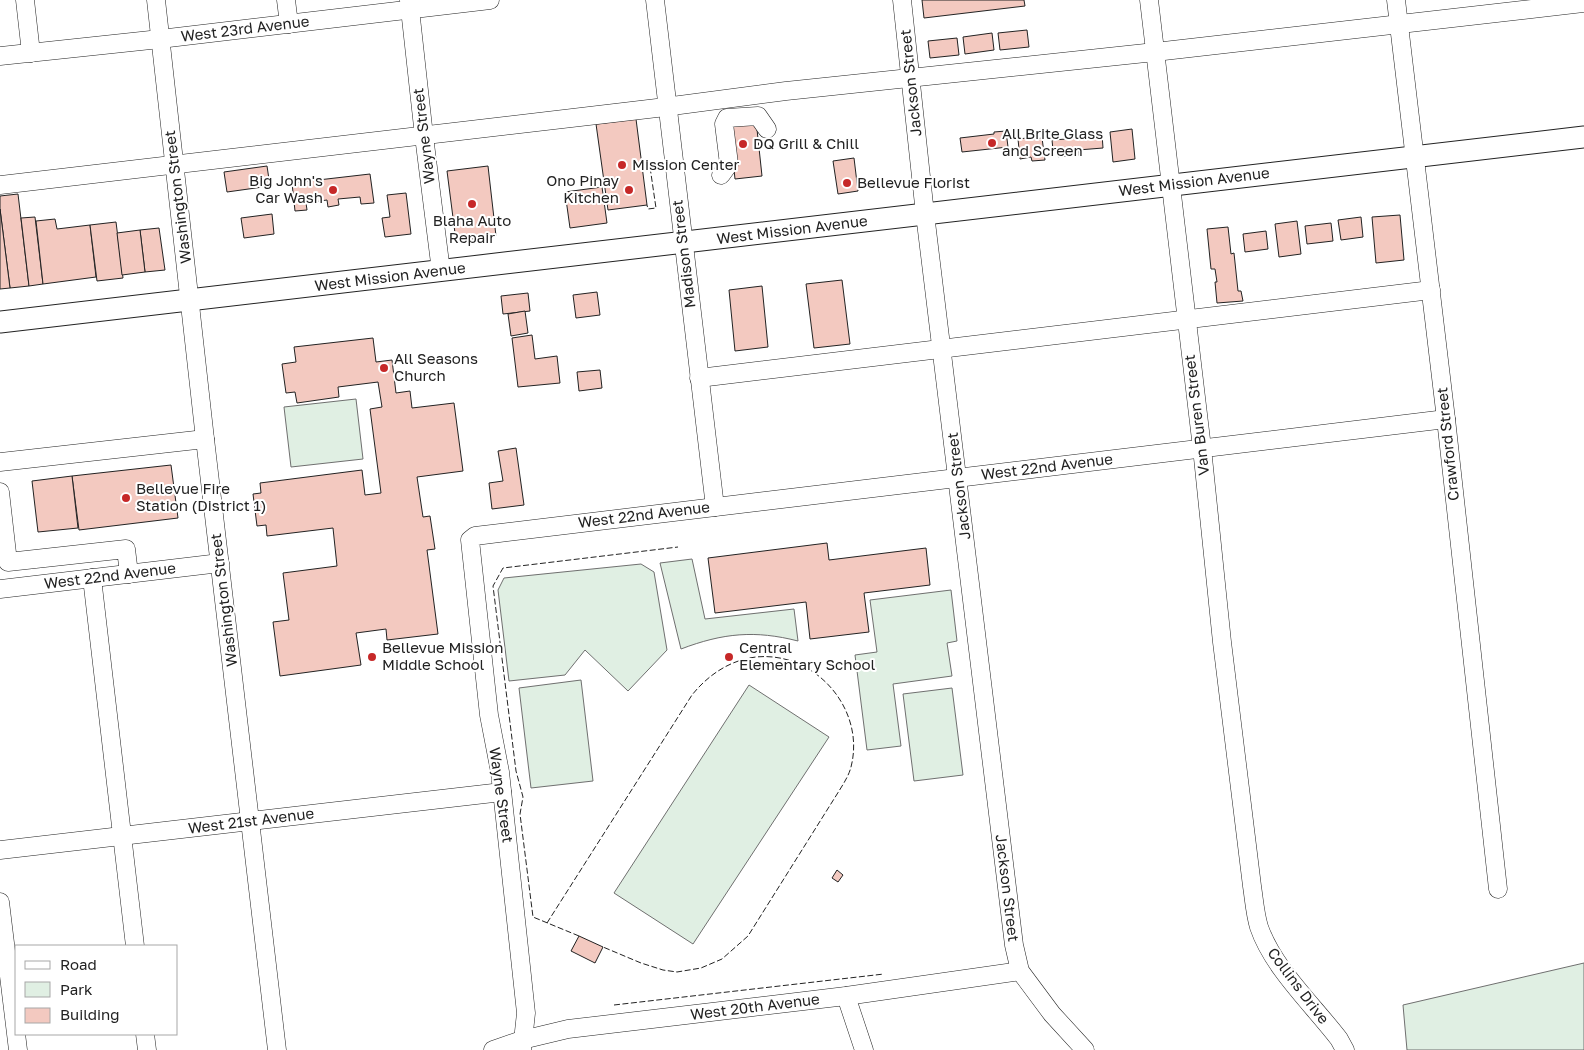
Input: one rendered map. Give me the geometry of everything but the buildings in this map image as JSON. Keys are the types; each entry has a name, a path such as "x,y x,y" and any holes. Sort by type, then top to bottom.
{"main road":[{"name":"West Mission Avenue","path":"0,322 1584,137"}],"street":[{"path":"25,0 31,53"},
{"name":"Washington Street","path":"156,0 205,439 277,1050"},
{"path":"286,0 289,24"},
{"name":"West 23rd Avenue","path":"0,56 289,24 410,5 490,0"},
{"name":"Madison Street","path":"655,0 715,507"},
{"name":"Jackson Street","path":"902,0 925,214 1013,935 1020,970"},
{"name":"Van Buren Street","path":"1149,0 1245,829"},
{"name":"Crawford Street","path":"1396,0 1446,419 1498,888"},
{"path":"0,186 786,91 1155,52 1584,3"},
{"name":"Wayne Street","path":"410,5 441,271"},
{"path":"721,176 728,164 724,124 727,118 758,116 767,129"},
{"path":"700,378 1431,290"},
{"name":"West 22nd Avenue","path":"470,540 475,536 482,535 1446,419"},
{"path":"0,462 205,439"},
{"path":"0,492 8,562 126,550 129,574"},
{"name":"Wayne Street","path":"470,540 489,714 502,792 526,1014 522,1045"},
{"path":"25,561 28,586"},
{"name":"West 22nd Avenue","path":"0,589 220,563"},
{"path":"92,578 135,945"},
{"name":"West 21st Avenue","path":"0,850 502,792"},
{"name":"Collins Drive","path":"1245,829 1259,926 1266,942 1286,974 1339,1039 1345,1050"},
{"path":"0,902 15,1025"},
{"path":"1020,970 1052,1014 1085,1050"},
{"name":"West 20th Avenue","path":"493,1050 522,1045 568,1028 846,996 1020,970"},
{"path":"846,996 864,1050"},
{"path":"16,1035 18,1050"},
{"path":"145,1035 147,1050"}],"green space":[{"path":"356,399 363,459 291,467 284,407"},
{"path":"692,559 705,619 794,609 798,641 753,634 711,639 681,649 660,563"},
{"path":"641,564 654,572 667,650 628,691 585,650 565,675 509,681 498,590 504,578"},
{"path":"951,590 957,641 947,643 952,676 893,684 901,746 867,750 855,655 877,652 870,600"},
{"path":"581,680 593,781 531,788 519,688"},
{"path":"749,685 829,737 693,944 614,893"},
{"path":"952,688 963,775 914,781 903,694"},
{"path":"1584,963 1584,1050 1407,1050 1403,1005"}],"fence":[{"path":"642,167 650,167 656,208 648,209 647,205"},
{"path":"579,936 533,917 520,814 523,797 516,771 493,586 503,568 678,547"},
{"path":"547,923 692,695 705,681 737,661 756,657 778,658 798,664 816,674 831,688 843,705 851,724 854,745 851,767 843,785 748,936 722,959 701,968 677,972 641,963 603,947"},
{"path":"614,1005 884,974"}],"place":[{"name":"All Brite Glass and Screen","path":"992,143"},
{"name":"DQ Grill & Chill","path":"743,144"},
{"name":"Mission Center","path":"622,165"},
{"name":"Bellevue Florist","path":"847,183"},
{"name":"Big John's Car Wash","path":"333,190"},
{"name":"Ono Pinay Kitchen","path":"629,190"},
{"name":"Blaha Auto Repair","path":"472,204"},
{"name":"All Seasons Church","path":"384,368"},
{"name":"Bellevue Fire Station (District 1)","path":"126,498"},
{"name":"Bellevue Mission Middle School","path":"372,657"},
{"name":"Central Elementary School","path":"729,657"}]}
